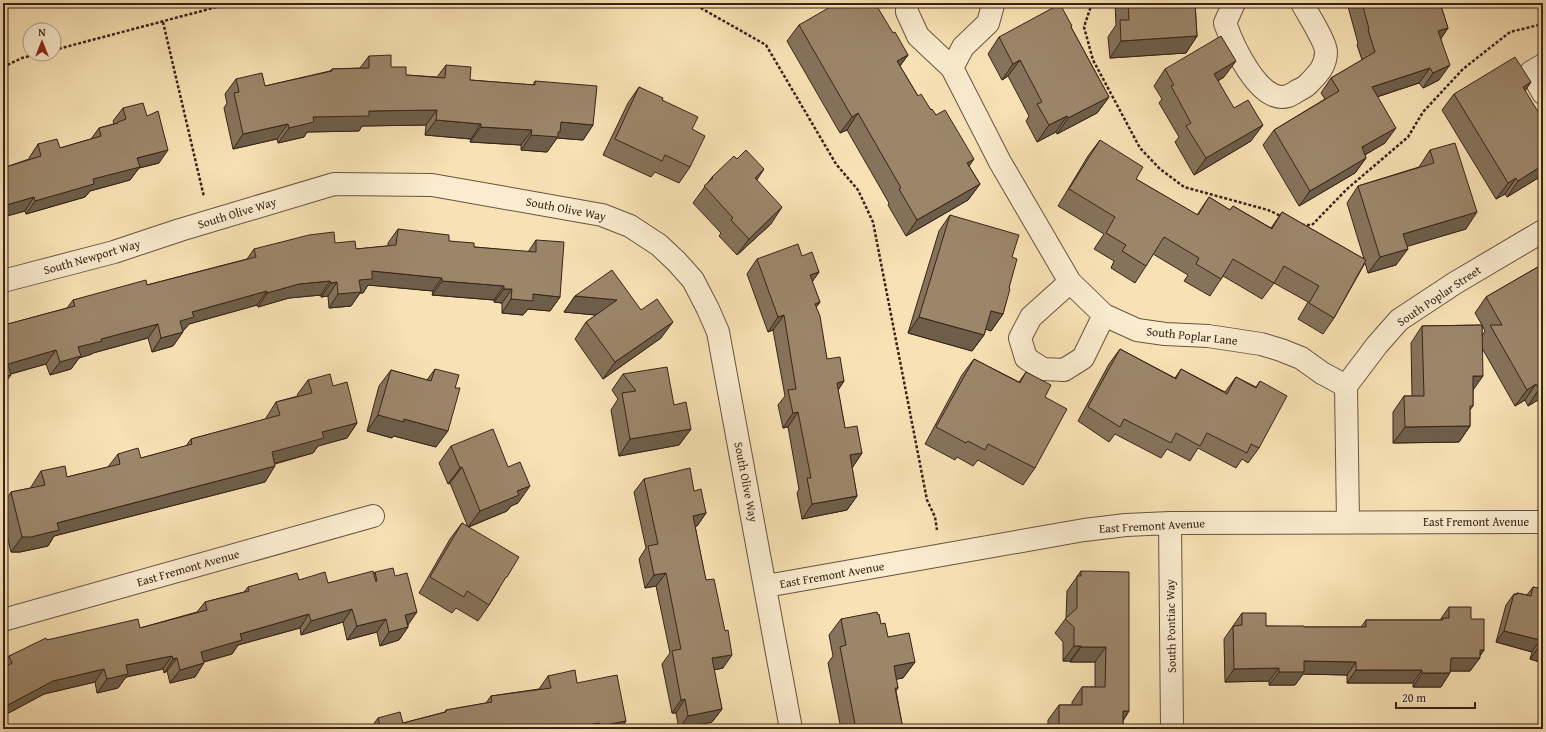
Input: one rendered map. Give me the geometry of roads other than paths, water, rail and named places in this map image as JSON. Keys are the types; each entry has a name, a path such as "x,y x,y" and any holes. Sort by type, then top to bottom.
{"street":[{"name":"South Poplar Lane","path":"907,3 907,12 918,36 952,68 1000,162 1070,282 1104,315 1137,330 1165,334 1208,336 1261,344 1282,350 1301,358 1322,373 1346,386"},
{"path":"952,68 963,47 988,23 993,6 992,3"},
{"path":"1234,3 1225,23 1242,62 1260,86 1276,95 1288,96 1307,86 1322,70 1326,51 1318,32 1302,3"},
{"path":"1543,65 1531,72 1543,93"},
{"name":"South Olive Way","path":"180,230 334,184 425,185 440,186 602,215 630,226 659,245 693,280 718,332 766,586 791,729"},
{"name":"South Newport Way","path":"3,281 114,252 180,230"},
{"name":"South Poplar Street","path":"1346,386 1377,345 1399,320 1456,283 1543,231"},
{"path":"1070,282 1031,317 1020,338 1026,358 1043,369 1064,370 1083,358 1104,315"},
{"path":"1346,386 1348,522"},
{"name":"East Fremont Avenue","path":"3,620 373,516"},
{"name":"East Fremont Avenue","path":"766,586 1084,530 1126,525 1170,523 1543,522"},
{"name":"South Pontiac Way","path":"1170,523 1172,729"}]}
